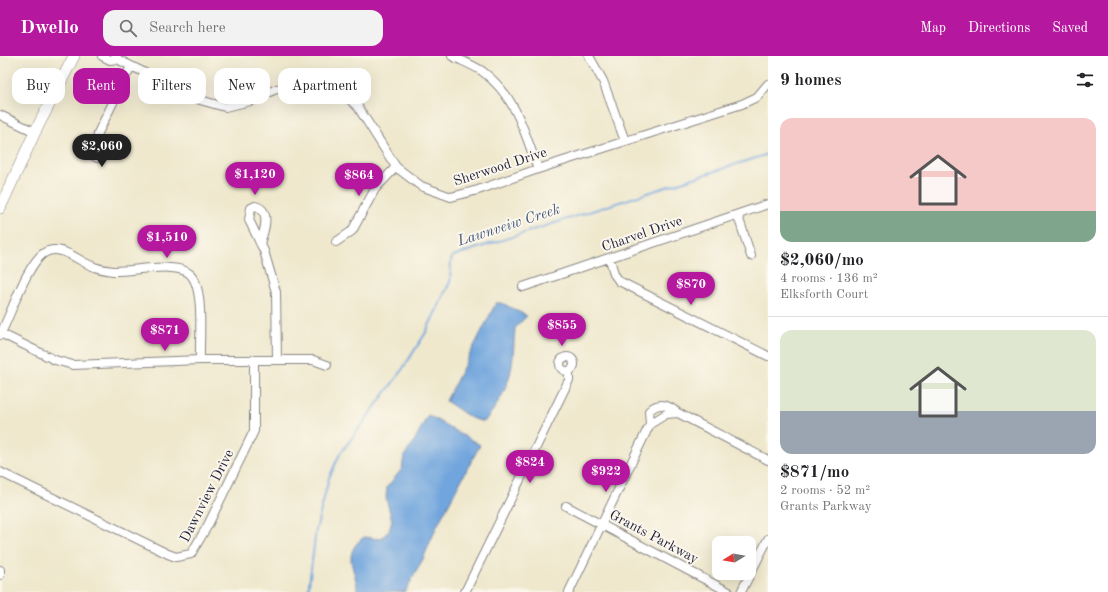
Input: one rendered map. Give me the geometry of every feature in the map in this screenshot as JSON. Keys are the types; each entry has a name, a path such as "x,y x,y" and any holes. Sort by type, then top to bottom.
{"street":[{"path":"0,208 35,132 74,56"},
{"name":"Sherwood Drive","path":"102,56 110,60 117,58 200,100 225,107 251,102 274,90 296,84 314,83 331,89 346,96 358,107 396,167 422,186 451,197 478,190 538,169 742,104 757,97 768,84"},
{"path":"452,56 481,71 502,88 518,112 538,169"},
{"path":"589,56 603,81 624,141"},
{"path":"98,144 98,133 131,66"},
{"path":"0,116 35,132"},
{"path":"336,242 352,231 375,189 396,167"},
{"name":"Charvel Drive","path":"523,287 738,216 768,204"},
{"path":"738,216 751,256"},
{"path":"260,243 271,271 277,303 277,360"},
{"path":"200,360 199,293 194,280 187,271 174,269 113,271 100,269 71,254 53,250 46,252 34,263 0,334 55,360 73,365 200,360 312,360 327,364"},
{"path":"610,259 614,274 619,281 768,356"},
{"name":"Dawnview Drive","path":"0,472 168,554 176,557 191,554 208,525 254,431 254,361"},
{"path":"465,592 570,380 569,371"},
{"path":"569,592 650,424 649,411 658,405 668,405 678,413 768,460"},
{"path":"650,424 666,414 678,413"},
{"name":"Grants Parkway","path":"566,506 729,592"},
{"path":"741,592 768,540"},
{"path":"0,570 0,575"}],"water":[{"path":"496,303 502,303 527,316 515,328 512,366 504,392 484,422 471,418 446,401"},
{"path":"428,415 480,445 437,526 423,559 405,592 357,592 357,584 351,557 352,550 364,537 380,539 389,531 392,520 386,498 387,487 402,469 404,456 412,445"}],"waterway":[{"name":"Lawnveiw Creek","path":"308,592 316,530 329,478 340,454 400,373 425,334 450,282 451,260 453,256 768,154"}]}
